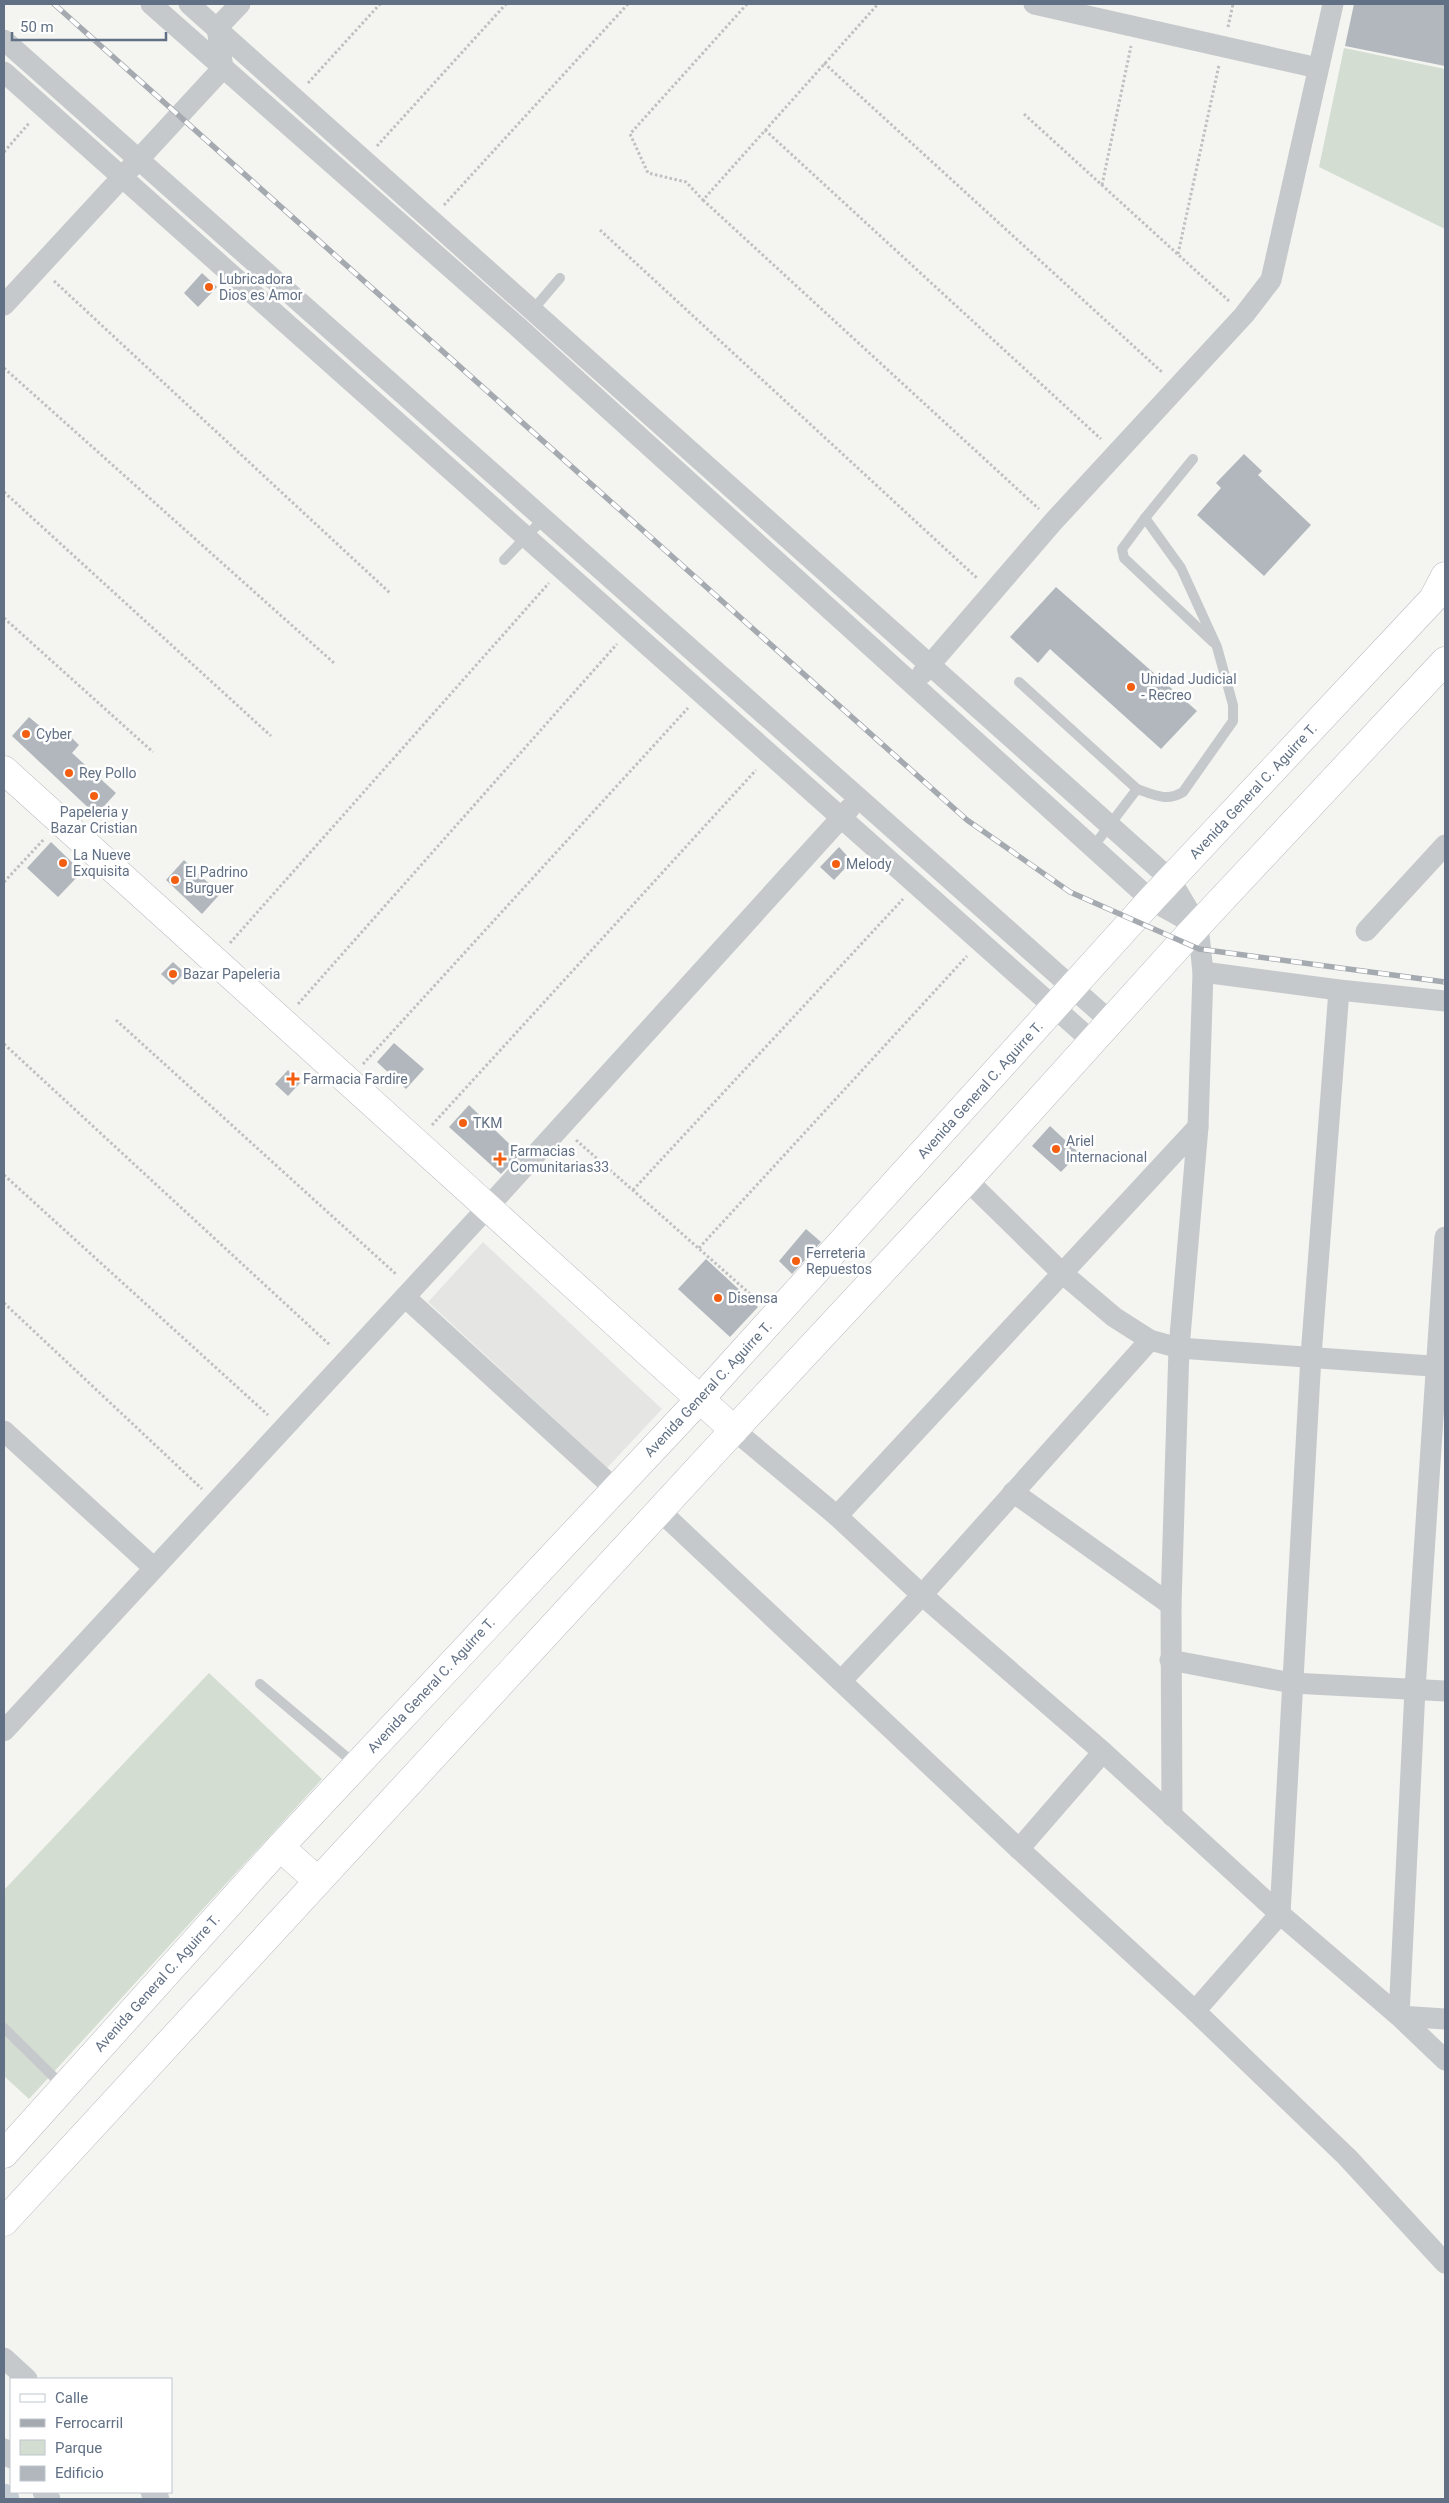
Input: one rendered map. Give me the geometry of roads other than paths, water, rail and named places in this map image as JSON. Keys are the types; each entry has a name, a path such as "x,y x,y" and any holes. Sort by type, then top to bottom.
{"street":[{"path":"151,4 518,327 1151,900 1198,926"},
{"path":"189,4 1110,824 1170,879 1198,926 1203,972 1198,1127 1179,1348 1171,1605 1172,1816"},
{"path":"217,28 240,4"},
{"path":"1034,4 1318,68"},
{"path":"912,685 1053,522 1118,454 1177,386 1244,315 1271,280 1333,4"},
{"path":"217,28 223,68"},
{"path":"4,40 860,797 1110,1021"},
{"path":"4,305 223,68"},
{"path":"4,72 1092,1041"},
{"path":"709,500 726,481"},
{"name":"Avenida General C. Aguirre T.","path":"4,2154 280,1846 700,1399 1170,879 1441,592"},
{"path":"4,2222 967,1180 1110,1021 1445,661"},
{"path":"4,770 734,1430 837,1516 922,1595 1103,1752 1280,1914 1399,2016 1445,2060"},
{"path":"4,1731 488,1207 860,797"},
{"path":"1366,931 1445,845"},
{"path":"1203,972 1339,990 1445,1001"},
{"path":"1195,2011 1280,1914 1311,1356 1339,990"},
{"path":"837,1516 1061,1272 1198,1127"},
{"path":"967,1180 1061,1272 1114,1317 1150,1340 1179,1348 1311,1356 1442,1367"},
{"path":"1399,2016 1414,1690 1442,1367 1445,1237"},
{"path":"408,1293 615,1489"},
{"path":"841,1681 922,1595 1150,1340"},
{"path":"4,1431 154,1568"},
{"path":"1013,1492 1171,1605"},
{"path":"660,1510 1019,1849 1195,2011 1347,2157 1445,2264"},
{"path":"1170,1660 1292,1683 1445,1691"},
{"path":"1019,1849 1103,1752"},
{"path":"280,1846 318,1881"},
{"path":"1399,2016 1445,2020"},
{"path":"4,2358 26,2378"}],"lane":[{"path":"518,327 560,278"},
{"path":"1193,459 1122,549 1124,558 1217,646"},
{"path":"504,560 544,518"},
{"path":"1019,682 1137,789 1166,799 1175,797 1183,792 1233,721 1234,705 1217,646 1181,568 1145,518"},
{"path":"1093,847 1137,789"},
{"path":"260,1684 356,1765"},
{"path":"4,2028 64,2086"}],"waterway":[{"path":"4,2494 9,2499"}],"railway":[{"path":"54,4 967,820 1070,892 1199,949 1445,982"}],"place":[{"name":"Lubricadora Dios es Amor","path":"209,287"},
{"name":"Unidad Judicial - Recreo","path":"1131,687"},
{"name":"Cyber","path":"26,734"},
{"name":"Rey Pollo","path":"69,773"},
{"name":"Papeleria y Bazar Cristian","path":"94,796"},
{"name":"La Nueve Exquisita","path":"63,863"},
{"name":"Melody","path":"836,864"},
{"name":"El Padrino Burguer","path":"175,880"},
{"name":"Bazar Papeleria","path":"173,974"},
{"name":"Farmacia Fardire","path":"293,1079"},
{"name":"TKM","path":"463,1123"},
{"name":"Ariel Internacional","path":"1056,1149"},
{"name":"Farmacias Comunitarias33","path":"500,1159"},
{"name":"Ferreteria Repuestos","path":"796,1261"},
{"name":"Disensa","path":"718,1298"}]}
